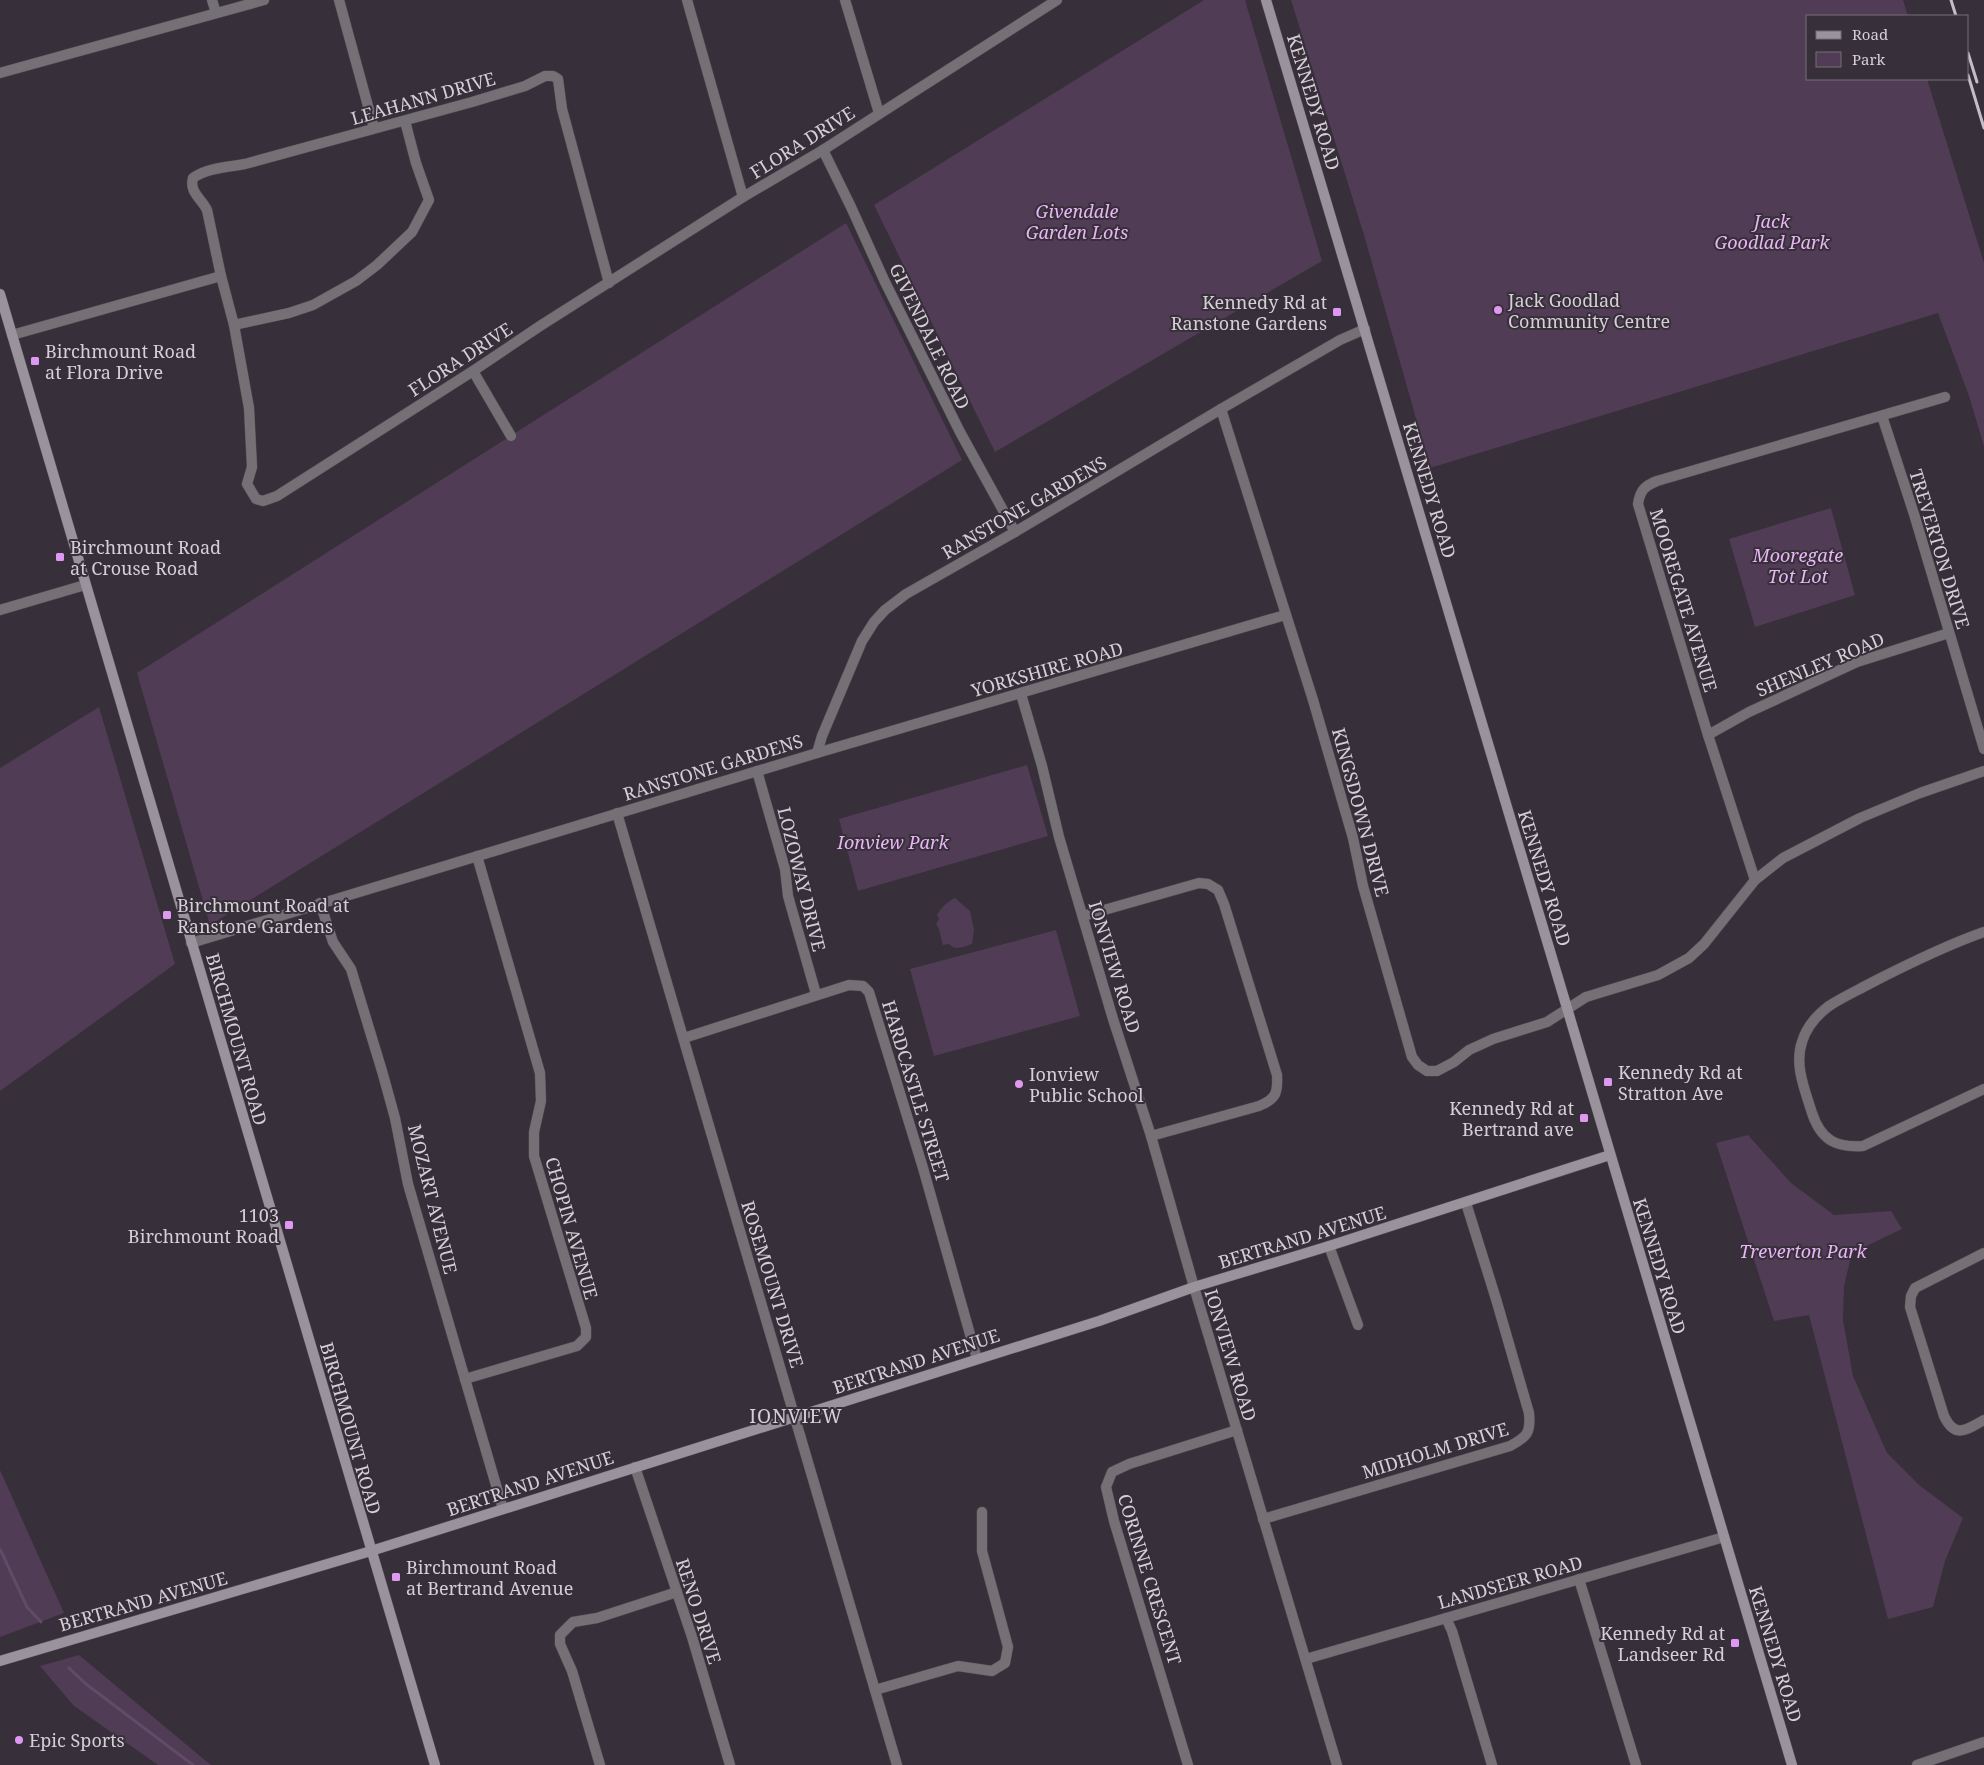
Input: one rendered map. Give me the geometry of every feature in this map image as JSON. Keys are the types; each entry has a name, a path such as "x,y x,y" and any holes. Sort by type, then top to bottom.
{"main road":[{"name":"KENNEDY ROAD","path":"1266,0 1792,1765"},
{"name":"BIRCHMOUNT ROAD","path":"0,294 434,1765"},
{"name":"BERTRAND AVENUE","path":"0,1661 371,1551 1099,1321 1194,1288 1610,1155"}],"street":[{"path":"212,0 216,13"},
{"path":"0,73 264,0"},
{"path":"339,0 374,128"},
{"path":"687,0 743,197"},
{"path":"845,0 879,113"},
{"name":"FLORA DRIVE","path":"221,276 234,325 249,408 252,467 247,484 256,499 263,501 277,496 609,282 743,197 823,150 1057,0"},
{"name":"LEAHANN DRIVE","path":"221,276 207,210 202,200 193,190 193,178 208,170 245,164 525,86 545,76 553,76 558,79 564,118 609,282"},
{"path":"234,325 289,313 313,305 356,281 377,266 412,232 429,200 416,163 405,120"},
{"name":"GIVENDALE ROAD","path":"823,150 852,207 885,282 960,432 1015,532"},
{"path":"12,335 221,276"},
{"name":"RANSTONE GARDENS","path":"191,943 816,753 862,641 874,622 885,610 906,594 1015,532 1222,409 1340,340 1365,329"},
{"path":"473,371 511,436"},
{"name":"MOOREGATE AVENUE","path":"1755,880 1708,735 1638,504 1640,493 1646,485 1657,481 1945,397"},
{"name":"KINGSDOWN DRIVE","path":"1222,409 1321,727 1353,838 1363,886 1412,1057 1418,1065 1427,1071 1437,1071 1454,1062 1469,1050 1493,1039 1547,1022 1567,1008 1591,996 1658,975 1690,958 1704,944 1755,880 1783,858 1860,818 1920,793 1984,771"},
{"name":"TREVERTON DRIVE","path":"1882,416 1914,514 1984,749"},
{"path":"0,610 85,585"},
{"name":"YORKSHIRE ROAD","path":"816,753 1285,615"},
{"name":"SHENLEY ROAD","path":"1708,735 1757,708 1857,662 1949,633"},
{"name":"IONVIEW ROAD","path":"1021,694 1042,766 1059,837 1151,1136 1194,1288 1338,1765"},
{"name":"LOZOWAY DRIVE","path":"757,771 785,869 788,896 816,994"},
{"name":"ROSEMOUNT DRIVE","path":"618,813 705,1116 796,1417 897,1765"},
{"name":"CHOPIN AVENUE","path":"465,1379 577,1346 586,1337 586,1328 534,1156 534,1132 541,1101 540,1073 477,856"},
{"path":"1083,916 1199,883 1208,884 1218,890 1247,974 1277,1075 1278,1089 1276,1094 1269,1102 1259,1106 1151,1136"},
{"name":"MOZART AVENUE","path":"320,903 333,942 351,970 396,1118 408,1184 503,1508"},
{"path":"1984,932 1895,970 1829,1006 1813,1020 1807,1030 1801,1043 1799,1056 1803,1083 1815,1122 1823,1135 1837,1144 1848,1148 1863,1146 1984,1089"},
{"name":"HARDCASTLE STREET","path":"684,1038 816,994 856,984 863,986 869,992 923,1168 977,1359"},
{"name":"MIDHOLM DRIVE","path":"1263,1519 1510,1446 1522,1440 1526,1435 1529,1427 1528,1413 1466,1202"},
{"path":"1329,1246 1358,1325"},
{"path":"1984,1253 1915,1288 1911,1296 1910,1307 1949,1427 1956,1431 1964,1430 1984,1420"},
{"name":"CORINNE CRESCENT","path":"1188,1765 1112,1513 1106,1487 1112,1472 1129,1464 1237,1430"},
{"name":"RENO DRIVE","path":"635,1467 677,1592 730,1765"},
{"path":"875,1690 958,1666 992,1671 1005,1663 1008,1647 982,1551 982,1512"},
{"name":"LANDSEER ROAD","path":"1306,1659 1724,1537"},
{"path":"1579,1579 1636,1765"},
{"path":"600,1765 572,1671 560,1644 560,1635 573,1622 597,1618 677,1592"},
{"path":"1446,1618 1452,1631 1492,1765"},
{"path":"1917,1765 1984,1742"}],"green space":[{"name":"Givendale Garden Lots","path":"1204,0 1245,0 1322,261 995,452 874,205"},
{"name":"Jack Goodlad Park","path":"1291,0 1903,0 1908,15 1806,15 1806,80 1927,80 1984,263 1984,446 1969,396 1938,313 1430,468 1364,235"},
{"path":"846,223 962,460 210,925 137,673"},
{"name":"Mooregate Tot Lot","path":"1831,508 1855,595 1755,627 1729,539"},
{"path":"99,707 175,964 0,1091 0,768"},
{"name":"Ionview Park","path":"1027,765 1048,836 858,891 839,819"},
{"path":"955,898 970,911 974,930 972,944 960,948 949,944 943,945 936,924 939,919 937,915 940,910"},
{"path":"1056,930 1080,1016 934,1056 910,969"},
{"name":"Treverton Park","path":"1748,1135 1791,1183 1834,1215 1891,1211 1902,1229 1852,1253 1844,1286 1843,1320 1853,1376 1887,1453 1919,1485 1963,1518 1945,1561 1933,1607 1888,1619 1809,1315 1774,1321 1716,1143"},
{"path":"0,1470 64,1613 0,1637"},
{"path":"79,1655 211,1765 158,1765 74,1706 40,1666"}],"waterway":[{"path":"0,1549 27,1607 41,1622"},
{"path":"69,1668 86,1684 193,1765"}],"railway":[{"path":"1951,0 1956,15"},
{"path":"1969,56 1977,82"},
{"path":"1969,78 1984,128"}],"place":[{"name":"Jack Goodlad Community Centre","path":"1498,310"},
{"name":"Kennedy Rd at Ranstone Gardens","path":"1337,312"},
{"name":"Birchmount Road at Flora Drive","path":"35,361"},
{"name":"Birchmount Road at Crouse Road","path":"60,557"},
{"name":"Birchmount Road at Ranstone Gardens","path":"167,915"},
{"name":"Kennedy Rd at Stratton Ave","path":"1608,1082"},
{"name":"Ionview Public School","path":"1019,1084"},
{"name":"Kennedy Rd at Bertrand ave","path":"1584,1118"},
{"name":"1103 Birchmount Road","path":"289,1225"},
{"name":"Birchmount Road at Bertrand Avenue","path":"396,1577"},
{"name":"Kennedy Rd at Landseer Rd","path":"1735,1643"},
{"name":"Epic Sports","path":"19,1740"}],"district":[{"name":"IONVIEW","path":"796,1416"}]}
